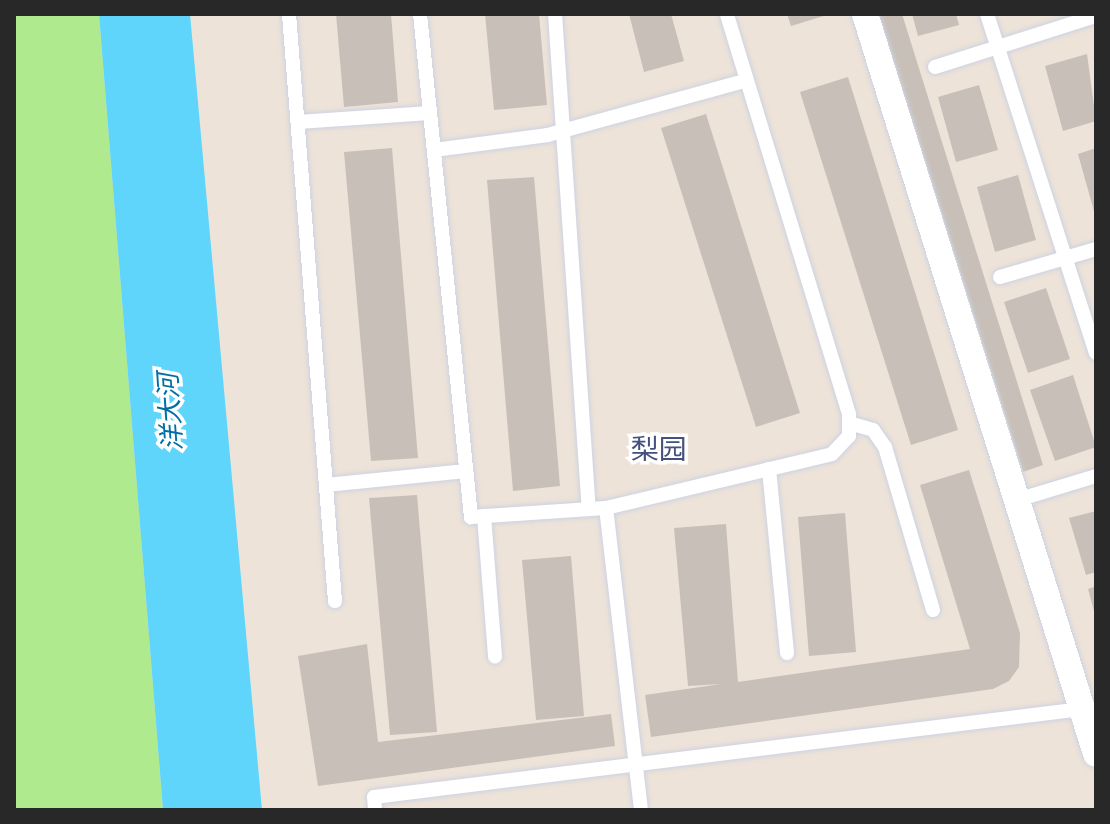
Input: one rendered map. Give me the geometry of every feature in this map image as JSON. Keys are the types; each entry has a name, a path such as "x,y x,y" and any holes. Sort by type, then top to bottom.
{"street":[{"path":"865,14 1096,754"}],"lane":[{"path":"289,14 335,601"},
{"path":"420,14 471,517 606,508 832,454 849,436 849,423 727,14"},
{"path":"555,14 589,509"},
{"path":"987,14 1096,353"},
{"path":"935,67 1096,16"},
{"path":"434,150 564,131 747,80"},
{"path":"298,122 430,113"},
{"path":"1000,277 1096,249"},
{"path":"849,423 873,430 885,447 933,610"},
{"path":"769,469 787,653"},
{"path":"326,485 466,471"},
{"path":"1017,500 1096,476"},
{"path":"606,508 641,810"},
{"path":"484,516 495,657"},
{"path":"375,810 374,797 1082,709"}],"green space":[{"path":"14,14 99,14 163,810 14,810"}],"water":[{"name":"洋大河","path":"99,14 190,14 262,810 163,810"}],"building":[{"path":"336,14 391,14 398,102 344,107"},
{"path":"485,14 539,14 547,105 494,110"},
{"path":"629,14 671,14 684,61 644,72"},
{"path":"787,14 827,14 827,15 791,26"},
{"path":"879,14 902,14 1043,465 1023,472"},
{"path":"912,14 956,14 959,25 918,36"},
{"path":"1087,54 1096,121 1063,131 1045,66"},
{"path":"848,77 958,430 911,445 800,92"},
{"path":"979,85 998,150 956,162 938,97"},
{"path":"706,114 800,413 756,427 661,128"},
{"path":"392,148 418,458 371,461 344,152"},
{"path":"1096,148 1096,215 1095,215 1078,154"},
{"path":"1018,175 1036,240 995,252 977,187"},
{"path":"534,177 560,486 513,491 487,180"},
{"path":"1046,288 1070,359 1028,373 1004,302"},
{"path":"1073,375 1096,447 1055,461 1030,390"},
{"path":"969,470 1020,633 1019,667 1009,681 993,689 651,737 645,695 721,684 688,686 674,528 726,524 738,682 970,649 920,485"},
{"path":"417,495 437,732 390,735 369,498"},
{"path":"1096,511 1096,572 1086,575 1069,518"},
{"path":"845,513 856,652 809,656 798,517"},
{"path":"571,556 584,716 536,720 522,560"},
{"path":"1096,586 1096,615 1095,615 1088,589"},
{"path":"367,644 378,742 611,714 615,746 318,786 298,656"}],"district":[{"name":"梨园","path":"659,450"}]}
